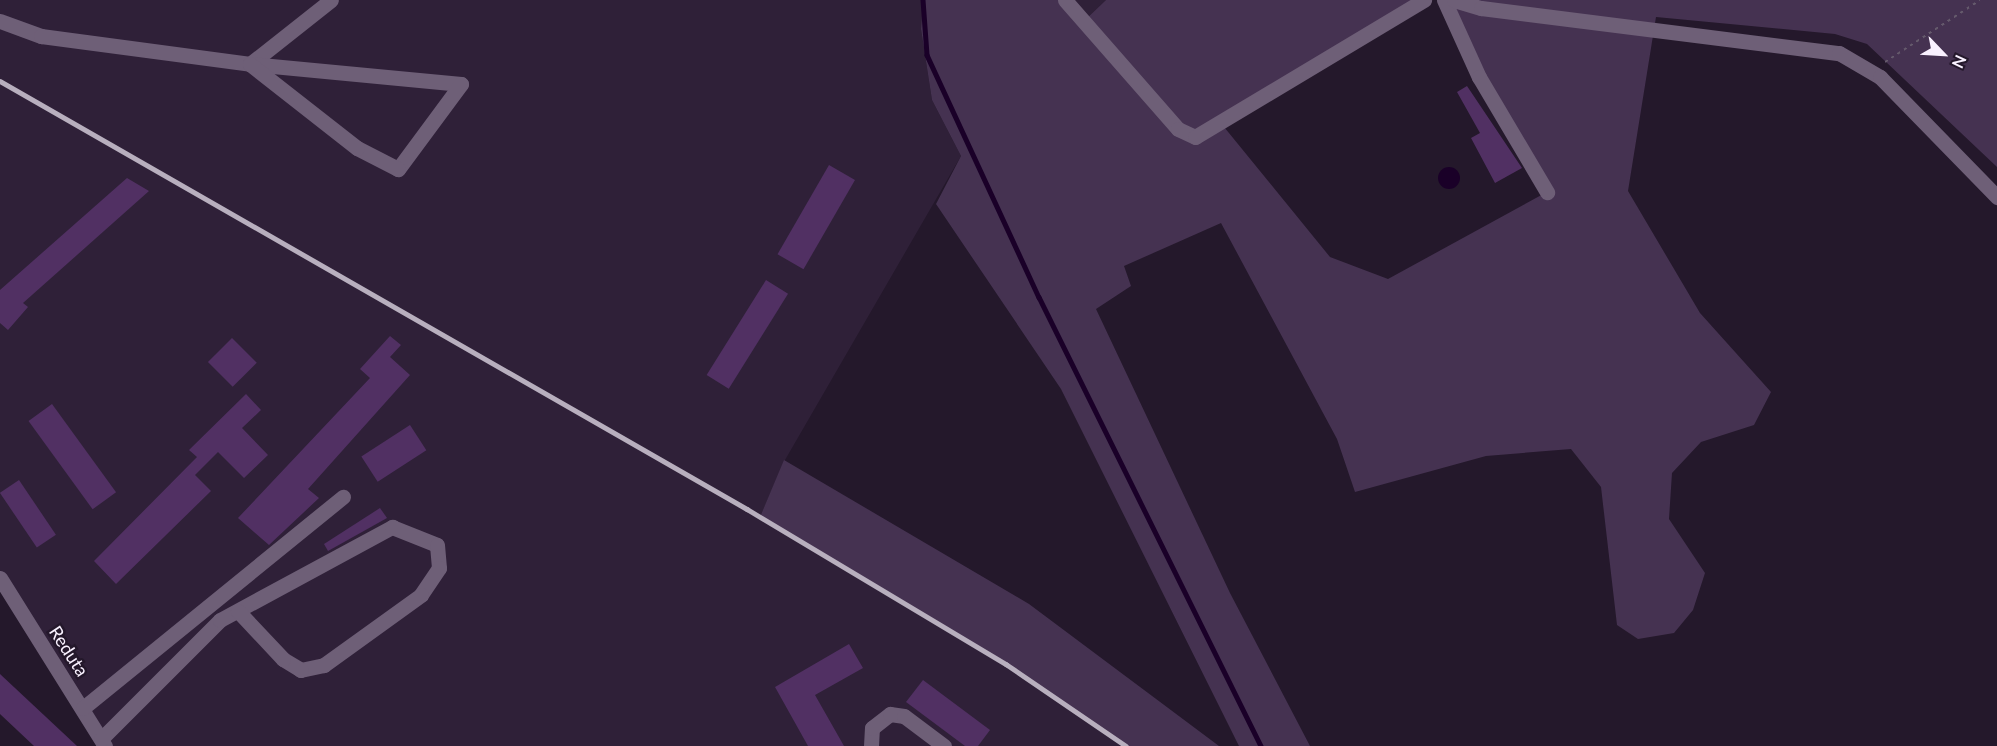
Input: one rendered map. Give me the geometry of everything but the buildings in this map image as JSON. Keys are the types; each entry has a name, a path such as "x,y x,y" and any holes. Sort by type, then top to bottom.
{"street":[{"path":"250,64 331,0"},
{"path":"1065,0 1178,129 1195,137 1424,0"},
{"path":"1444,0 1479,77 1547,192"},
{"path":"1454,0 1481,8 1811,47 1839,53 1870,70 1997,197"},
{"path":"0,21 41,36 250,64 461,84 398,169 357,148 250,64"},
{"path":"83,708 343,497"},
{"path":"103,743 220,620 392,527 436,545 439,568 421,595 324,664 301,670 283,659 238,611"},
{"name":"Reduta","path":"0,578 103,743"},
{"path":"871,746 872,728 890,714 904,716 944,746"}],"path":[{"path":"1870,70 1980,0"}],"shaded area":[{"path":"0,0 923,0 921,29 932,100 961,156 785,460 760,517 1006,664 1126,746 105,746 0,578"},
{"path":"923,0 1065,0 1085,20 1106,0 1424,0 1220,122 1330,257 1388,279 1547,192 1444,0 1997,0 1997,167 1867,44 1835,34 1656,17 1628,191 1700,313 1771,392 1754,425 1701,442 1672,473 1669,519 1705,573 1693,610 1674,633 1638,639 1617,625 1601,487 1571,449 1486,456 1355,492 1337,439 1221,223 1124,266 1131,286 1096,309 1230,593 1310,746 1239,746 1061,389 936,204 961,156 932,100 921,29"},
{"path":"1065,0 1106,0 1085,20"},
{"path":"1449,167 1457,170 1460,178 1457,186 1449,189 1441,186 1438,178 1441,170"},
{"path":"784,460 1029,604 1219,746 1126,746 1006,664 760,517"}],"waterway":[{"path":"923,0 927,55 1039,297 1261,746"}],"railway":[{"path":"0,81 747,509 1006,664 1126,746"}]}
